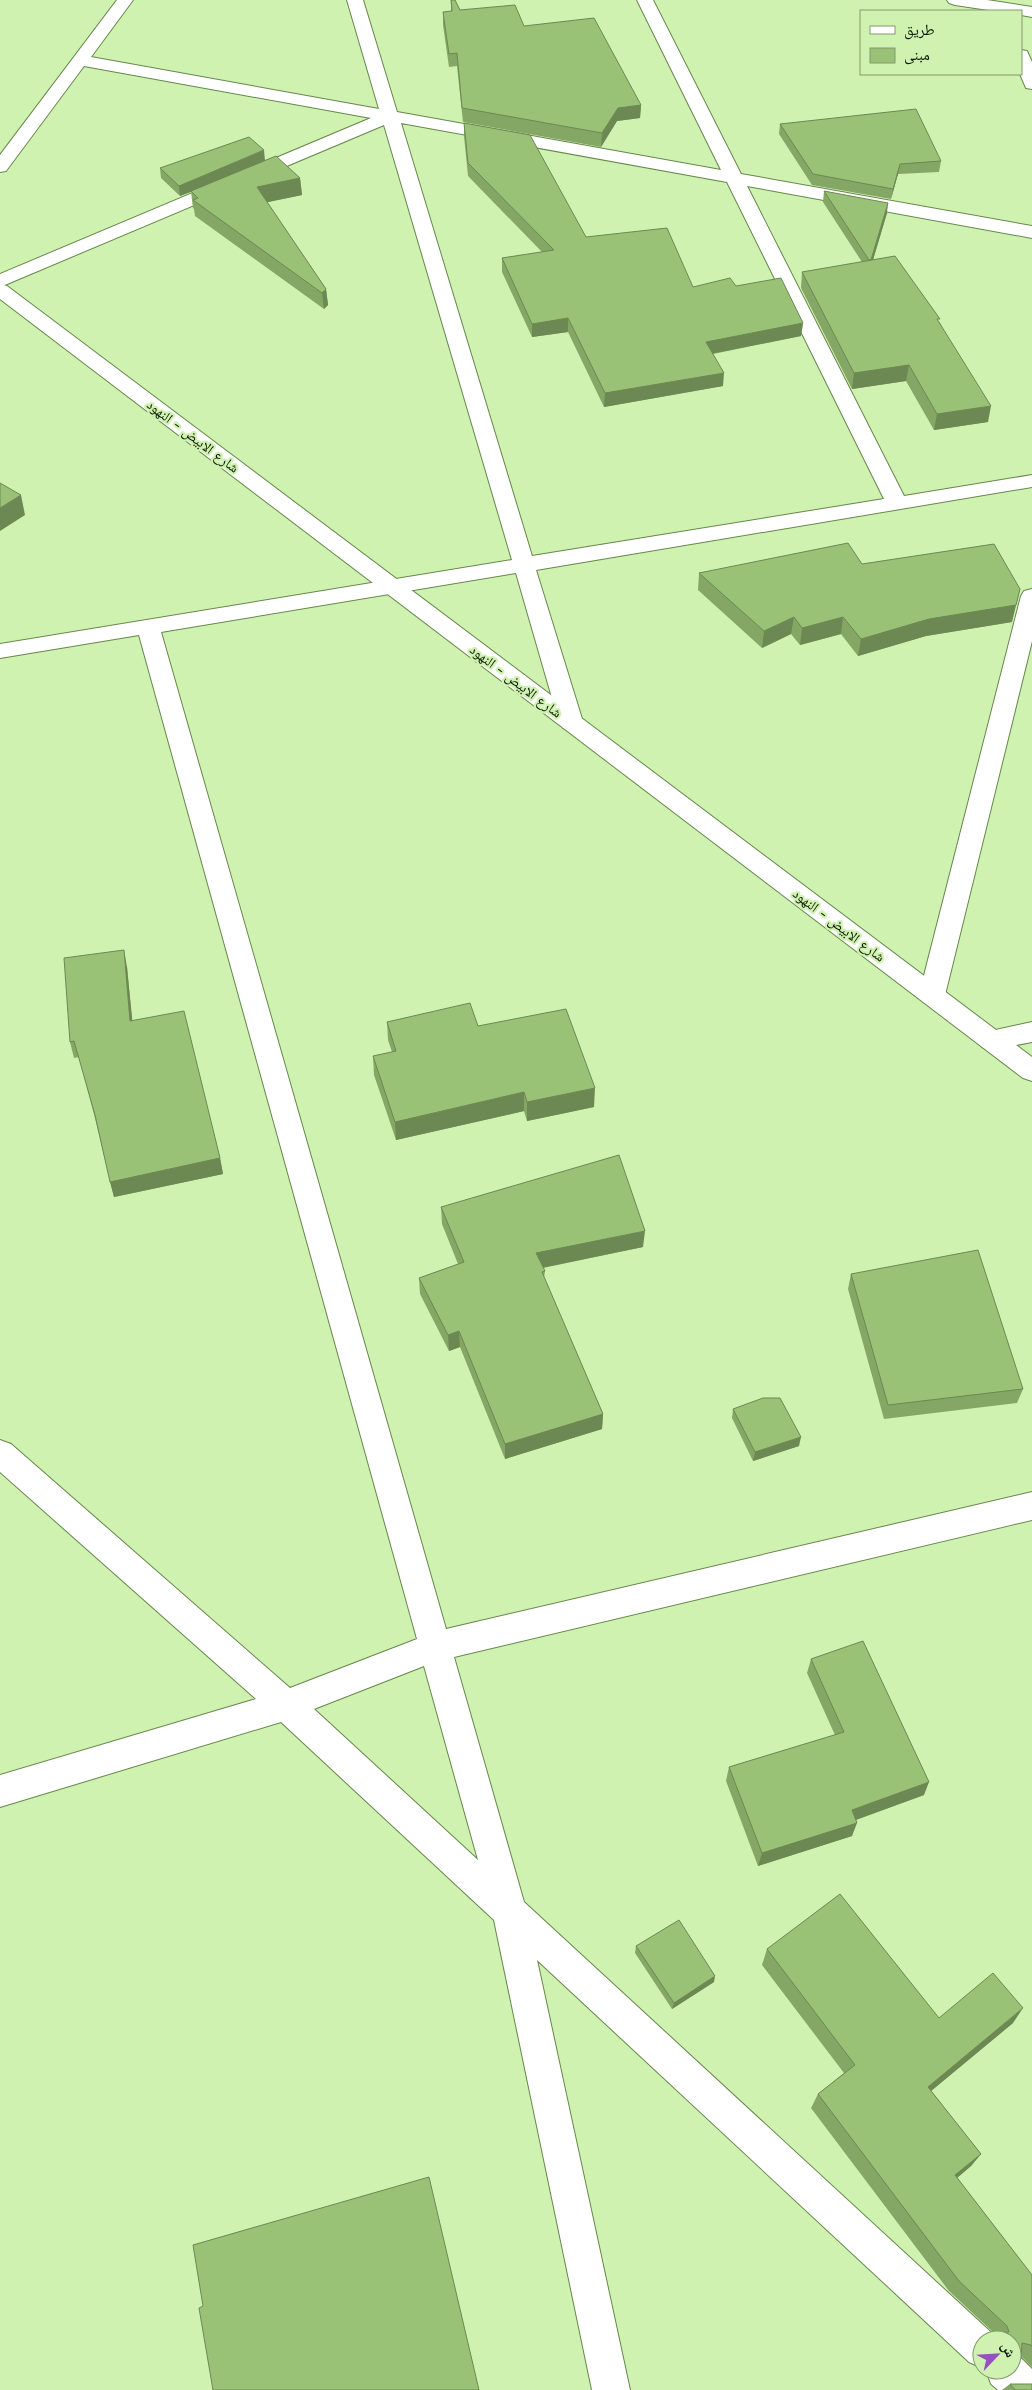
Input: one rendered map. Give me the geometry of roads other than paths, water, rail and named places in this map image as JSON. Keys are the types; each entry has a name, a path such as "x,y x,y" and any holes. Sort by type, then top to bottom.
{"main road":[{"path":"0,167 125,0"},
{"path":"355,0 571,722"},
{"path":"645,0 897,503"},
{"path":"955,0 1022,10"},
{"path":"1022,59 1032,84"},
{"path":"80,60 1032,232"},
{"path":"0,281 390,116"},
{"name":"شارع الابيض - النهود","path":"0,290 1032,1071"},
{"path":"0,651 1032,481"},
{"path":"932,995 1032,596"},
{"path":"148,626 508,1910 611,2390"},
{"path":"991,1040 1032,1032"},
{"path":"0,1454 286,1705 972,2340"},
{"path":"0,1791 286,1705 434,1647 1032,1506"},
{"path":"1016,2380 1026,2390"}]}
